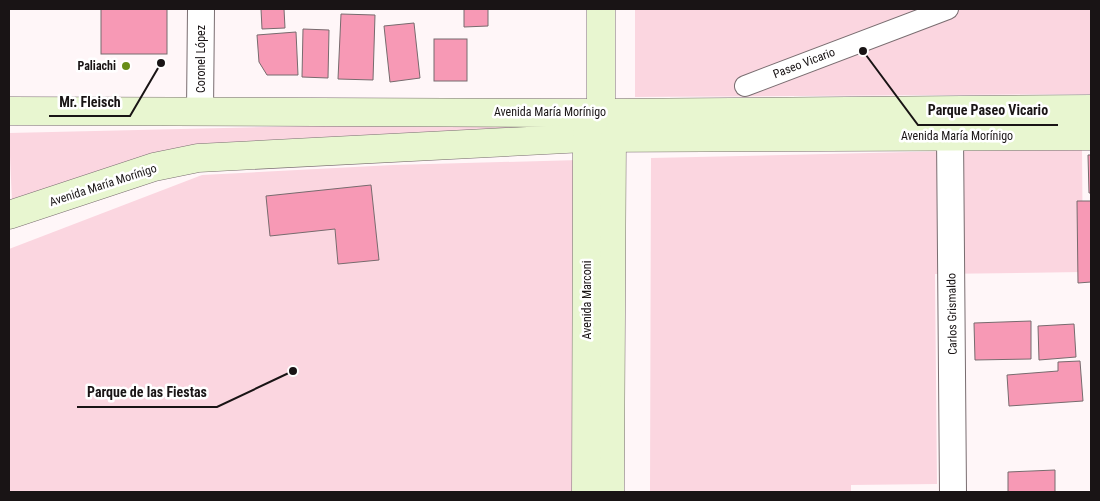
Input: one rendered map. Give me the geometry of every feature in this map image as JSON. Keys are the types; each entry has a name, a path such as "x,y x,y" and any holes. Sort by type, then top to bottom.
{"main road":[{"path":"601,9 601,113"},
{"name":"Avenida María Morínigo","path":"9,110 601,113 1091,109"},
{"name":"Avenida Marconi","path":"601,113 588,128 600,138 610,492"},
{"name":"Avenida María Morínigo","path":"9,215 154,166 198,158 600,138 1091,136"},
{"name":"Avenida Marconi","path":"586,492 600,138"}],"street":[{"name":"Coronel López","path":"200,110 201,9"},
{"name":"Paseo Vicario","path":"745,86 948,9"},
{"name":"Carlos Grismaldo","path":"950,136 953,492"}],"shaded area":[{"path":"635,9 1091,9 1091,94 635,97"},
{"path":"574,120 575,128 194,146 12,203 9,133"},
{"path":"1082,148 1083,272 935,274 937,484 851,485 851,492 650,492 651,158"},
{"path":"579,160 576,492 9,492 9,249 202,175 393,165"}],"building":[{"path":"101,9 167,9 167,54 101,54"},
{"path":"261,9 284,9 285,28 262,29"},
{"path":"464,9 488,9 488,26 464,27"},
{"path":"341,14 375,15 373,80 338,79"},
{"path":"414,23 420,78 390,82 384,26"},
{"path":"303,29 329,30 328,78 302,77"},
{"path":"296,32 298,75 267,75 259,62 257,35"},
{"path":"434,39 467,39 467,81 434,81"},
{"path":"1088,155 1091,155 1091,193 1089,193"},
{"path":"371,185 379,260 338,264 335,229 270,236 266,196"},
{"path":"1077,201 1091,201 1091,282 1078,283"},
{"path":"1031,321 1031,359 975,360 974,323"},
{"path":"1074,324 1076,357 1039,360 1038,326"},
{"path":"1080,361 1083,401 1009,406 1007,375 1058,371 1058,362"},
{"path":"1055,470 1055,492 1008,492 1008,472"}],"place":[{"name":"Parque Paseo Vicario","path":"863,51"},
{"name":"Mr. Fleisch","path":"161,63"},
{"name":"Paliachi","path":"126,66"},
{"name":"Parque de las Fiestas","path":"293,371"}]}
